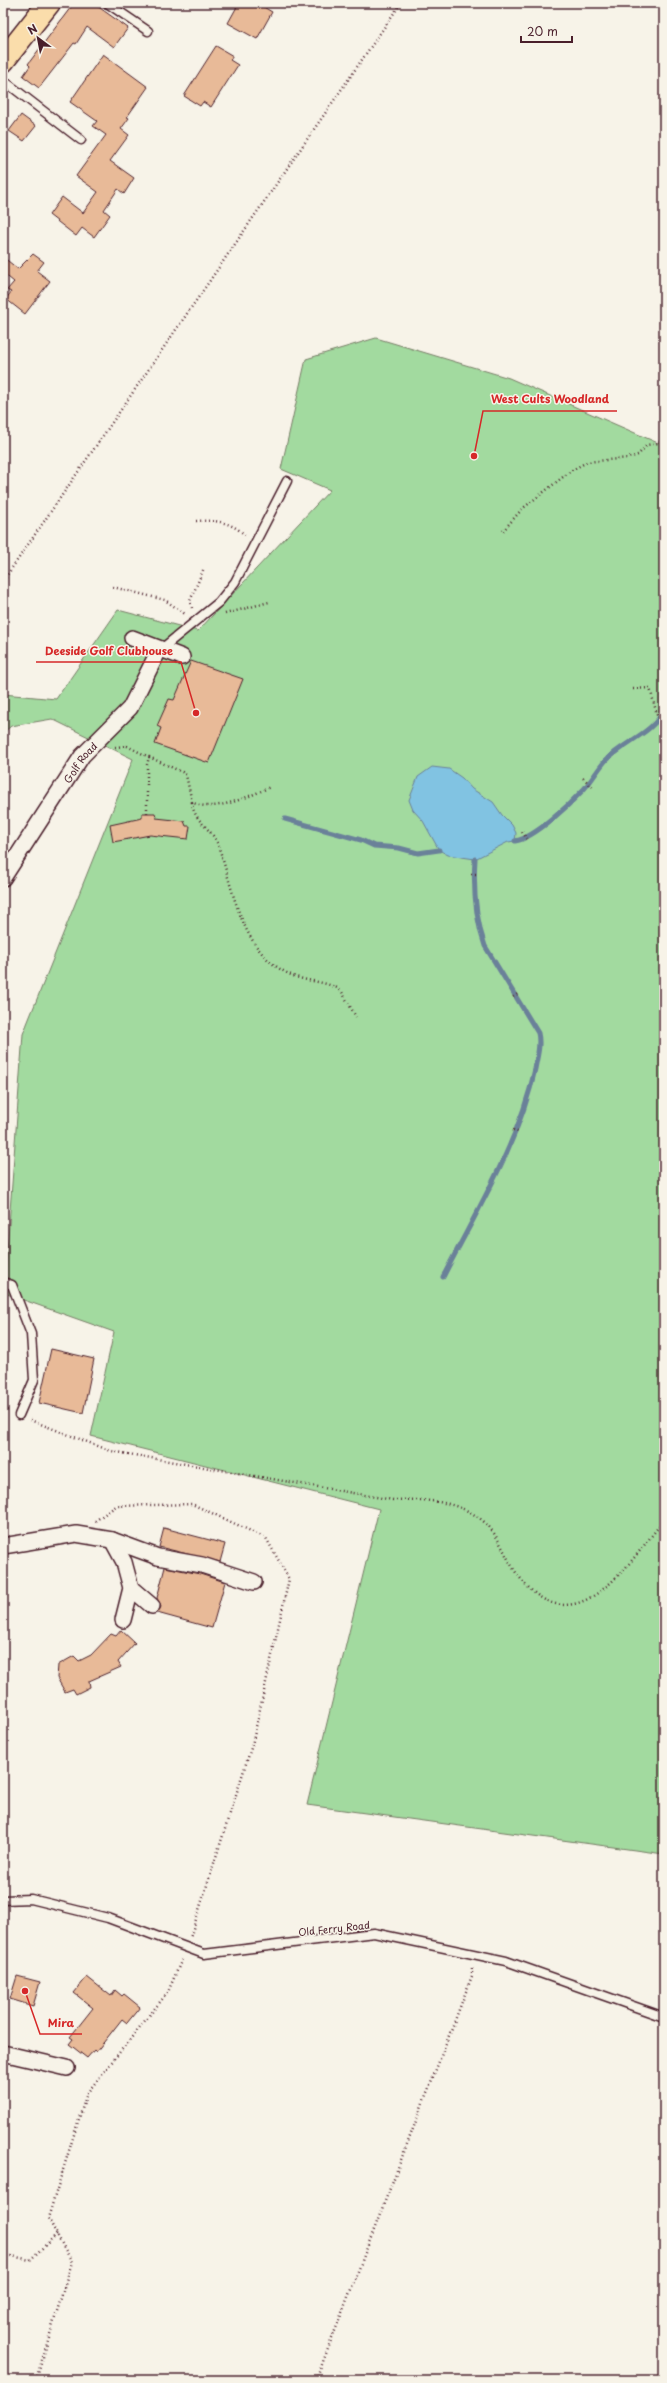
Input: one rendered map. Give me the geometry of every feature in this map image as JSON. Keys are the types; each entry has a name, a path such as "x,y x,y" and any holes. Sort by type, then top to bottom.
{"main road":[{"path":"3,61 49,3"}],"street":[{"path":"132,638 159,650 182,657"},
{"name":"Golf Road","path":"3,878 82,756 130,708 159,650"},
{"path":"3,1546 76,1534 112,1540 158,1557 202,1565 254,1582"},
{"path":"112,1540 124,1562 131,1588 123,1620"},
{"path":"131,1588 152,1606"},
{"path":"3,2053 67,2068"}],"lane":[{"path":"107,3 148,31"},
{"path":"3,80 81,140"},
{"path":"159,650 219,602 235,582 287,481"},
{"path":"3,1282 12,1285 31,1334 34,1380 19,1415"},
{"name":"Old Ferry Road","path":"3,1900 32,1899 108,1918 204,1954 374,1933 506,1961 664,2017"}],"path":[{"path":"3,581 401,3"},
{"path":"503,531 522,509 572,470 587,462 614,461 638,455 647,445 659,444 664,436"},
{"path":"196,521 220,520 230,524 248,538 252,550"},
{"path":"196,620 190,601 204,568"},
{"path":"113,587 165,600 196,620 269,602"},
{"path":"633,689 647,687 652,690 657,715 663,721"},
{"path":"92,746 101,751 118,746 127,746 186,775 192,802 192,811 207,827 218,844 243,923 259,949 266,958 287,973 337,988 344,995 356,1017"},
{"path":"147,813 147,765 149,757"},
{"path":"583,778 593,787"},
{"path":"192,802 206,807 246,798 270,787"},
{"path":"522,832 529,841"},
{"path":"471,874 477,874"},
{"path":"513,997 519,993"},
{"path":"513,1130 520,1133"},
{"path":"3,1409 111,1451 393,1500 430,1500 466,1511 483,1521 492,1532 512,1567 532,1593 555,1603 582,1603 600,1593 632,1560 664,1520"},
{"path":"36,2380 72,2262 48,2218 87,2093 168,1992 187,1947 252,1745 289,1579 266,1538 192,1504 116,1506 76,1534"},
{"path":"316,2380 472,1976 472,1954"},
{"path":"3,2254 30,2260 57,2234"}],"green space":[{"path":"376,338 509,378 658,443 664,436 664,1854 307,1805 379,1509 91,1436 114,1332 4,1293 23,1034 133,759 52,719 11,726 3,733 3,694 56,699 118,610 198,631 330,490 281,469 306,359"}],"water":[{"path":"432,767 449,769 462,778 472,789 493,802 502,815 512,825 516,833 515,841 508,842 475,859 448,855 439,850 423,821 413,810 409,800 418,777"}],"building":[{"path":"74,3 93,3 128,28 114,47 87,27 76,44 74,43 39,88 23,76 30,66 28,64"},
{"path":"239,3 257,3 272,12 257,39 228,23"},
{"path":"216,46 233,56 230,60 238,65 211,107 203,102 200,106 184,96"},
{"path":"103,54 148,87 127,117 129,118 121,129 129,135 110,161 134,178 124,194 118,189 104,210 110,215 94,237 82,228 76,236 49,215 62,197 83,213 98,192 76,176 106,135 93,126 97,121 70,102"},
{"path":"21,115 36,126 24,141 9,131"},
{"path":"33,254 44,262 37,271 50,281 25,314 6,299 11,292 7,290 14,282 3,273 3,257 18,269"},
{"path":"191,661 243,679 209,763 155,744 161,728 157,726 169,699 174,700"},
{"path":"142,813 155,813 156,818 184,821 186,826 190,826 188,839 150,835 113,842 110,825 142,818"},
{"path":"51,1349 94,1359 83,1413 39,1403"},
{"path":"164,1528 225,1544 220,1562 159,1547"},
{"path":"165,1567 200,1574 225,1582 212,1628 157,1613 161,1607 157,1598"},
{"path":"121,1630 135,1643 118,1662 121,1667 89,1681 90,1687 76,1694 73,1689 65,1692 57,1678 58,1665 74,1656 79,1661 91,1655 111,1634 116,1636"},
{"path":"17,1976 40,1982 33,2006 10,1999"},
{"path":"87,1977 111,1996 115,1990 122,1996 124,1994 140,2007 127,2023 122,2019 96,2052 94,2050 87,2058 69,2044 73,2039 70,2037 93,2008 74,1993"}],"waterway":[{"path":"515,841 532,834 552,820 584,789 606,760 653,725 664,710"},
{"path":"285,819 361,840 374,846 399,848 418,853 439,850"},
{"path":"443,1277 508,1150 528,1096 539,1046 538,1033 485,946 477,914 474,882 475,859"}],"place":[{"name":"West Cults Woodland","path":"474,456"},
{"name":"Deeside Golf Clubhouse","path":"196,713"},
{"name":"Mira","path":"25,1991"}]}
